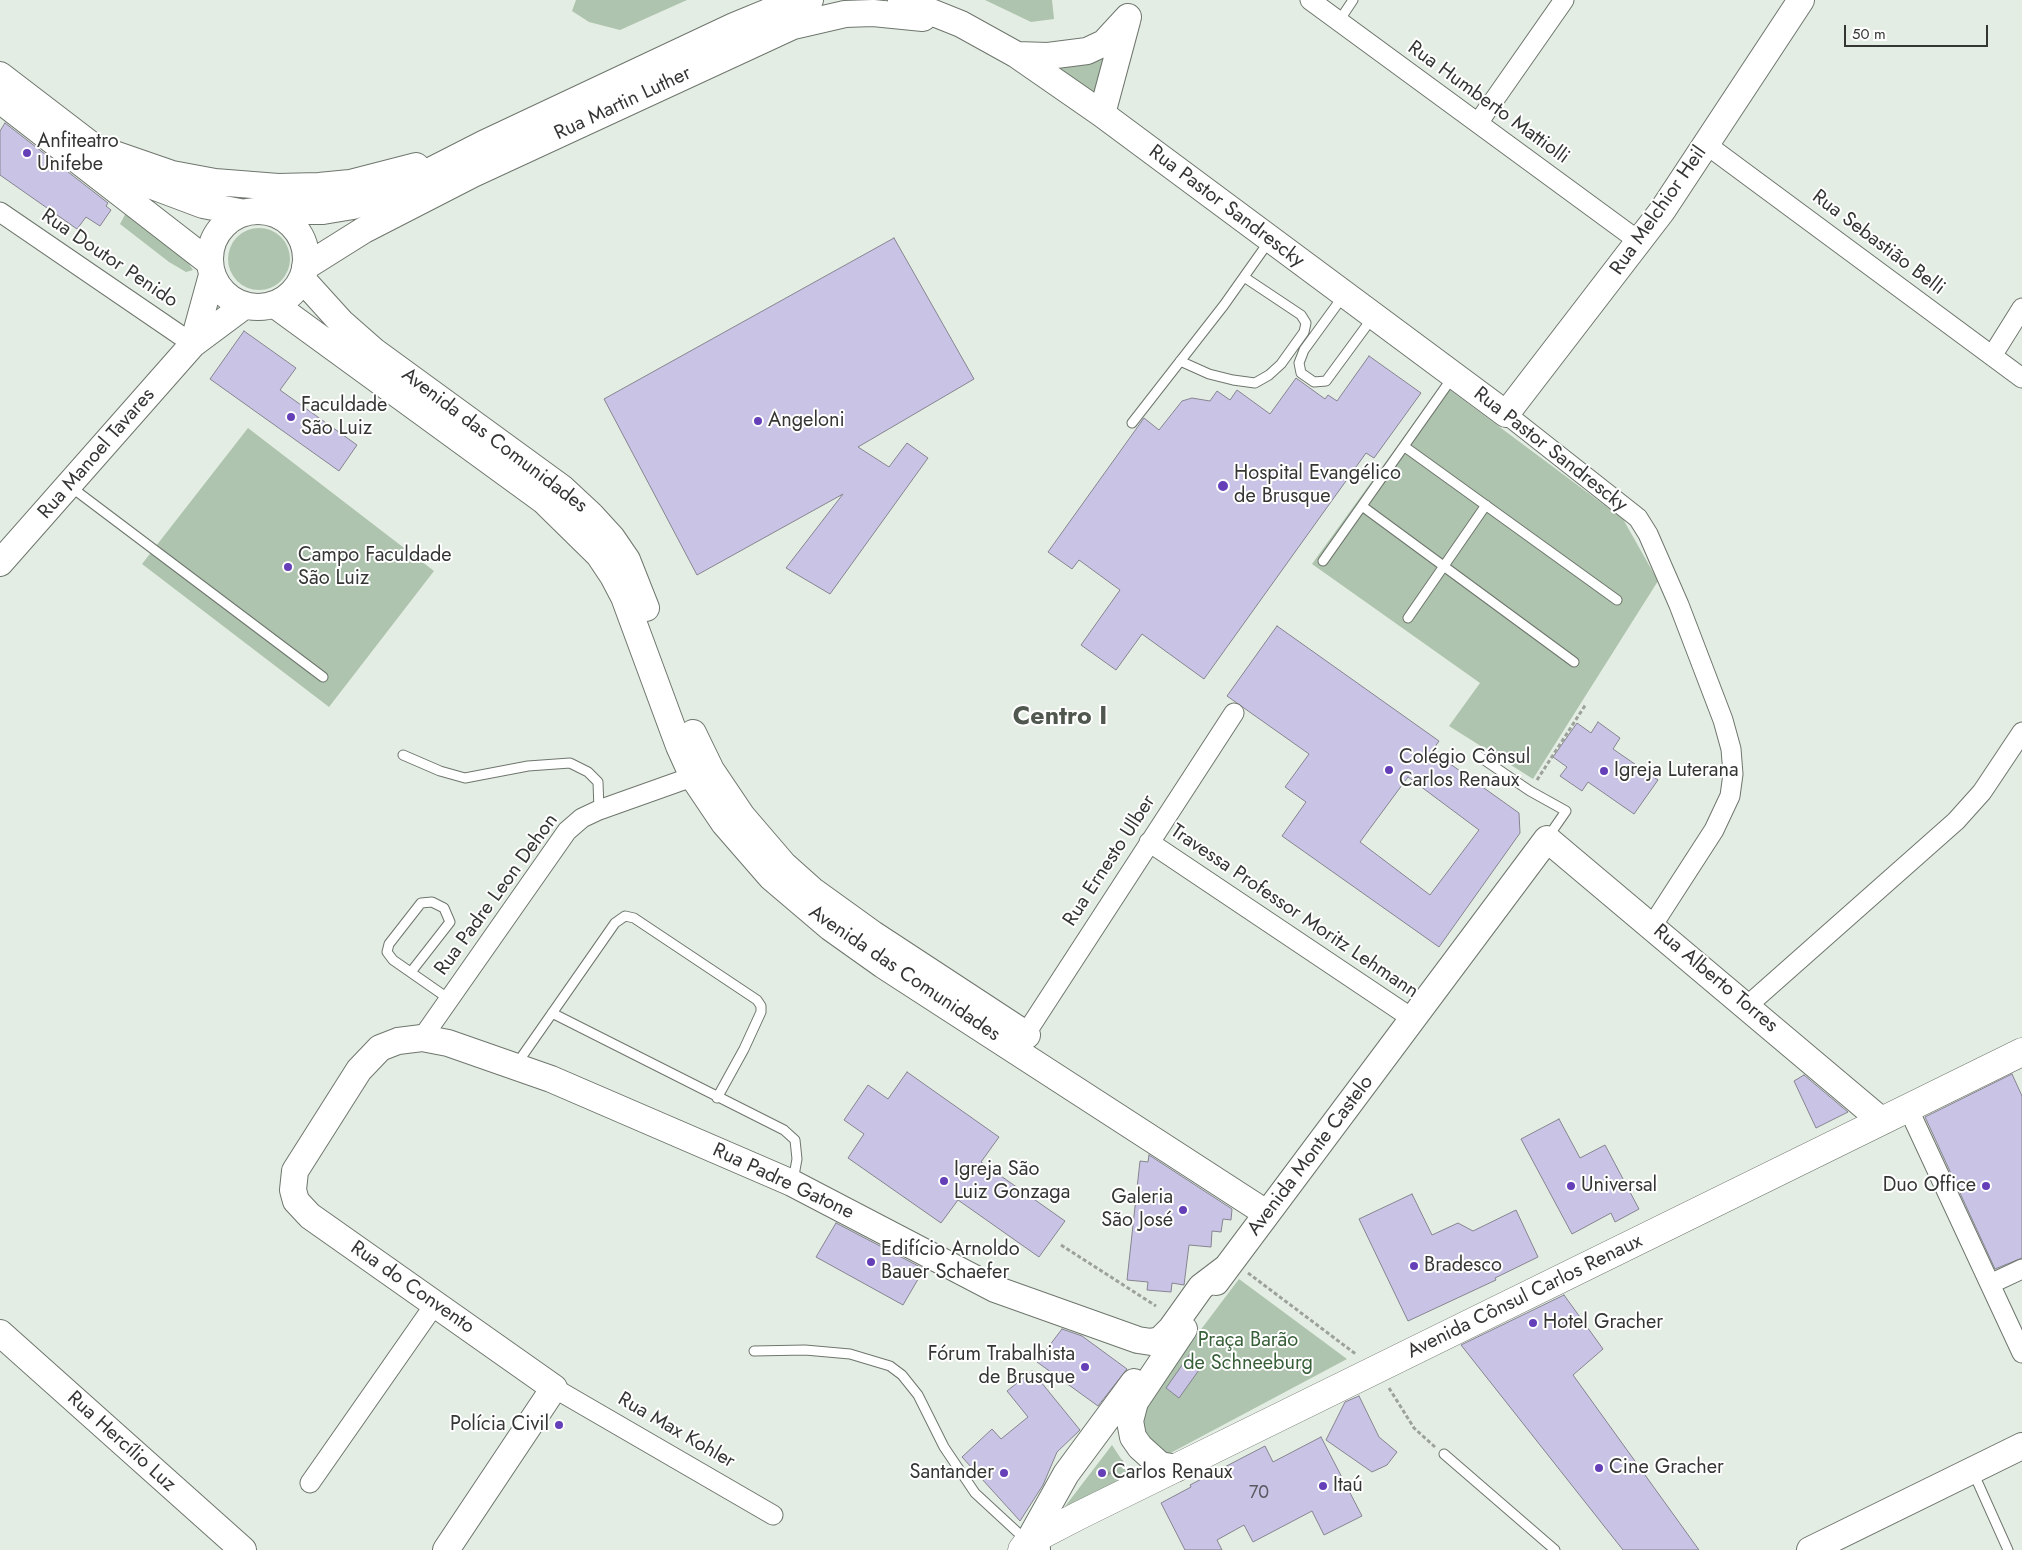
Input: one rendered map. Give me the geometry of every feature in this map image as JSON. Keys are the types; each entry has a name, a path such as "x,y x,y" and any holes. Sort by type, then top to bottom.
{"main road":[{"name":"Rua Martin Luther","path":"252,212 323,211 353,206 399,188 483,144 734,26 790,5 810,0"},
{"name":"Rua Martin Luther","path":"901,0 961,24 1017,55 1102,114"},
{"name":"Rua Melchior Heil","path":"1506,414 1640,242 1707,145 1801,0"},
{"name":"Rua Martin Luther","path":"1017,55 1048,56 1087,51 1104,43 1130,8"},
{"path":"1102,114 1130,8"},
{"name":"Rua Martin Luther","path":"304,273 364,230 473,174 793,26 823,18 873,13 909,15 961,24"},
{"path":"0,75 94,147 147,184 203,205 276,215 290,223 300,236 305,251 304,273 286,299 275,305 260,308 244,306 230,299 219,288 211,268 211,246 218,231 230,220 252,212"},
{"path":"0,100 211,268"},
{"name":"Rua Pastor Sandrescky","path":"1102,114 1506,414"},
{"path":"94,147 172,174 215,182 278,186 318,186 376,177 483,144"},
{"name":"Rua Manoel Tavares","path":"193,344 211,268"},
{"name":"Avenida das Comunidades","path":"304,273 367,359"},
{"name":"Avenida das Comunidades","path":"275,305 367,359 553,495 596,520 627,560 696,743 702,774 742,816 778,871 837,921 867,942 1271,1206"},
{"name":"Rua Manoel Tavares","path":"0,563 193,344 244,306"},
{"name":"Rua Alberto Torres","path":"1547,839 1882,1121"},
{"name":"Avenida Monte Castelo","path":"1177,1468 1160,1465 1140,1447 1133,1437 1130,1421 1135,1402 1271,1206 1316,1151 1547,839"},
{"name":"Rua Padre Gatone","path":"422,1038 448,1043 516,1066 793,1184 995,1289 1138,1340"},
{"name":"Rua do Convento","path":"422,1038 398,1041 380,1048 358,1070 295,1171 293,1190 296,1201 310,1216 554,1388"},
{"name":"Avenida Cônsul Carlos Renaux","path":"1030,1547 1177,1468 2022,1052"},
{"path":"1138,1340 1151,1342 1160,1340 1201,1287 1229,1265"},
{"name":"Rua Hercílio Luz","path":"0,1333 243,1550"},
{"path":"1030,1547 1066,1474 1149,1361 1148,1352 1138,1340"},
{"path":"446,1550 554,1388"},
{"path":"1810,1550 2022,1446"}],"street":[{"name":"Rua Humberto Mattiolli","path":"1310,0 1640,242"},
{"path":"1478,124 1564,0"},
{"name":"Rua Sebastião Belli","path":"1707,145 2022,378"},
{"name":"Rua Doutor Penido","path":"0,212 193,344"},
{"path":"1992,356 2022,308"},
{"name":"Rua Pastor Sandrescky","path":"1506,414 1638,518 1648,534 1679,605 1723,720 1731,749 1733,774 1730,796 1714,830 1652,926"},
{"name":"Rua Ernesto Ulber","path":"1020,1041 1234,713"},
{"path":"1747,1006 1956,822 1982,792 2022,732"},
{"name":"Rua Padre Leon Dehon","path":"422,1038 567,831 582,818 599,810 702,774"},
{"name":"Travessa Professor Moritz Lehmann","path":"1149,842 1413,1019"},
{"path":"1908,1108 2022,1353"},
{"path":"1990,1284 2022,1269"},
{"path":"310,1483 435,1304"},
{"name":"Rua Max Kohler","path":"554,1388 773,1515"}],"lane":[{"path":"1339,21 1353,0"},
{"path":"1132,423 1271,240"},
{"path":"1180,361 1209,374 1255,383 1270,376 1281,364 1304,332 1306,323 1301,314 1244,277"},
{"path":"1344,295 1304,350 1299,363 1302,374 1314,382 1326,382 1373,317"},
{"path":"1323,561 1454,376"},
{"path":"1405,447 1617,600"},
{"path":"69,485 323,677"},
{"path":"1408,618 1486,505"},
{"path":"1362,506 1574,662"},
{"path":"403,755 440,771 465,778 528,766 570,763 588,772 598,782 599,810"},
{"path":"1477,755 1530,791 1566,811 1547,839"},
{"path":"411,972 450,922 444,908 432,902 421,903 389,944 388,952 394,960 449,999"},
{"path":"516,1066 615,923 625,916 634,918 757,1000 761,1006 761,1012 744,1049 718,1098"},
{"path":"552,1013 784,1130 795,1140 797,1159 793,1184"},
{"path":"754,1351 805,1350 841,1353 890,1366 902,1375 918,1395 944,1447 975,1493 1030,1547"},
{"path":"1444,1454 1554,1550"},
{"path":"1972,1469 2008,1550"}],"path":[{"path":"1530,791 1586,704"},
{"path":"1061,1245 1156,1306"},
{"path":"1229,1265 1377,1369 1414,1428 1444,1454"},
{"path":"1104,1477 1140,1447"}],"green space":[{"path":"576,0 687,0 620,30 589,22 572,11"},
{"path":"985,0 1052,0 1054,19 1031,22"},
{"path":"1108,52 1097,101 1048,67"},
{"path":"128,209 184,256 193,270 186,272 169,262 120,224"},
{"path":"253,228 265,228 281,237 288,247 290,259 288,271 281,281 265,290 253,290 242,285 233,276 228,265 228,253 233,242 242,233"},
{"path":"1442,384 1623,519 1658,581 1533,779 1449,726 1480,683 1312,564"},
{"name":"Campo Faculdade São Luiz","path":"248,428 434,571 329,707 142,564"},
{"name":"Praça Barão de Schneeburg","path":"1239,1279 1347,1359 1163,1457 1141,1424 1144,1405"},
{"path":"1112,1445 1133,1477 1060,1513"}],"building":[{"name":"Anfiteatro Unifebe","path":"5,123 108,203 106,206 111,210 100,226 86,217 77,229 0,175 0,131"},
{"name":"Angeloni","path":"894,238 974,379 858,447 889,467 907,443 928,458 830,594 786,568 843,494 697,575 604,399"},
{"name":"Faculdade São Luiz","path":"244,331 296,368 280,390 357,445 339,471 210,379"},
{"name":"Hospital Evangélico de Brusque","path":"1369,356 1421,393 1374,458 1366,453 1204,679 1142,634 1116,670 1081,645 1120,590 1079,560 1072,569 1048,552 1144,418 1159,430 1182,401 1192,398 1210,401 1217,391 1230,400 1237,390 1270,414 1296,378 1325,399 1328,395 1337,401"},
{"name":"Colégio Cônsul Carlos Renaux","path":"1277,626 1439,741 1432,751 1519,813 1520,833 1439,947 1282,836 1306,802 1285,787 1309,754 1227,696","holes":["1408,777 1479,830 1430,895 1360,842"]},
{"name":"Igreja Luterana","path":"1598,722 1620,738 1613,749 1658,780 1634,814 1588,782 1582,791 1560,776 1567,767 1553,757 1577,723 1591,733"},
{"name":"Igreja São Luiz Gonzaga","path":"907,1072 999,1137 981,1162 1065,1221 1039,1257 958,1200 941,1223 848,1158 864,1134 844,1120 868,1085 888,1099"},
{"name":"Duo Office","path":"2012,1074 2022,1096 2022,1258 1995,1269 1925,1117"},
{"path":"1804,1075 1848,1112 1816,1128 1794,1081"},
{"name":"Universal","path":"1559,1119 1580,1158 1605,1145 1639,1209 1615,1222 1611,1213 1572,1234 1521,1139"},
{"name":"Galeria São José","path":"1149,1155 1232,1209 1231,1220 1223,1219 1221,1232 1212,1231 1211,1247 1189,1245 1184,1285 1172,1283 1171,1292 1147,1290 1148,1282 1127,1280 1140,1161 1148,1162"},
{"path":"1412,1194 1432,1235 1458,1223 1473,1231 1516,1210 1538,1257 1495,1278 1496,1280 1408,1321 1359,1219"},
{"name":"Edifício Arnoldo Bauer Schaefer","path":"836,1223 924,1269 903,1305 816,1257"},
{"path":"1564,1295 1603,1349 1573,1375 1699,1550 1623,1550 1461,1345"},
{"name":"Fórum Trabalhista de Brusque","path":"1062,1329 1082,1336 1127,1369 1098,1406 1037,1362"},
{"path":"1190,1354 1204,1363 1179,1398 1166,1388"},
{"path":"1032,1371 1080,1430 1057,1452 1043,1485 1020,1521 962,1457 992,1429 1001,1439 1028,1417 1007,1391"},
{"path":"1359,1396 1379,1437 1397,1452 1387,1465 1372,1472 1326,1440 1345,1402"},
{"path":"1321,1437 1362,1516 1324,1535 1312,1511 1253,1542 1244,1525 1217,1540 1222,1550 1185,1550 1161,1503 1191,1487 1190,1485 1265,1446 1273,1462"}],"place":[{"name":"Anfiteatro Unifebe","path":"27,153"},
{"name":"Faculdade São Luiz","path":"291,417"},
{"name":"Angeloni","path":"758,421"},
{"name":"Hospital Evangélico de Brusque","path":"1223,486"},
{"name":"Campo Faculdade São Luiz","path":"288,567"},
{"name":"Colégio Cônsul Carlos Renaux","path":"1389,770"},
{"name":"Igreja Luterana","path":"1604,771"},
{"name":"Igreja São Luiz Gonzaga","path":"944,1181"},
{"name":"Universal","path":"1571,1186"},
{"name":"Duo Office","path":"1986,1186"},
{"name":"Galeria São José","path":"1183,1210"},
{"name":"Edifício Arnoldo Bauer Schaefer","path":"871,1262"},
{"name":"Bradesco","path":"1414,1266"},
{"name":"Hotel Gracher","path":"1533,1323"},
{"name":"Fórum Trabalhista de Brusque","path":"1085,1367"},
{"name":"Polícia Civil","path":"559,1425"},
{"name":"Cine Gracher","path":"1599,1468"},
{"name":"Santander","path":"1004,1473"},
{"name":"Carlos Renaux","path":"1102,1473"},
{"name":"Itaú","path":"1323,1486"}],"district":[{"name":"Centro I","path":"1060,718"}]}
